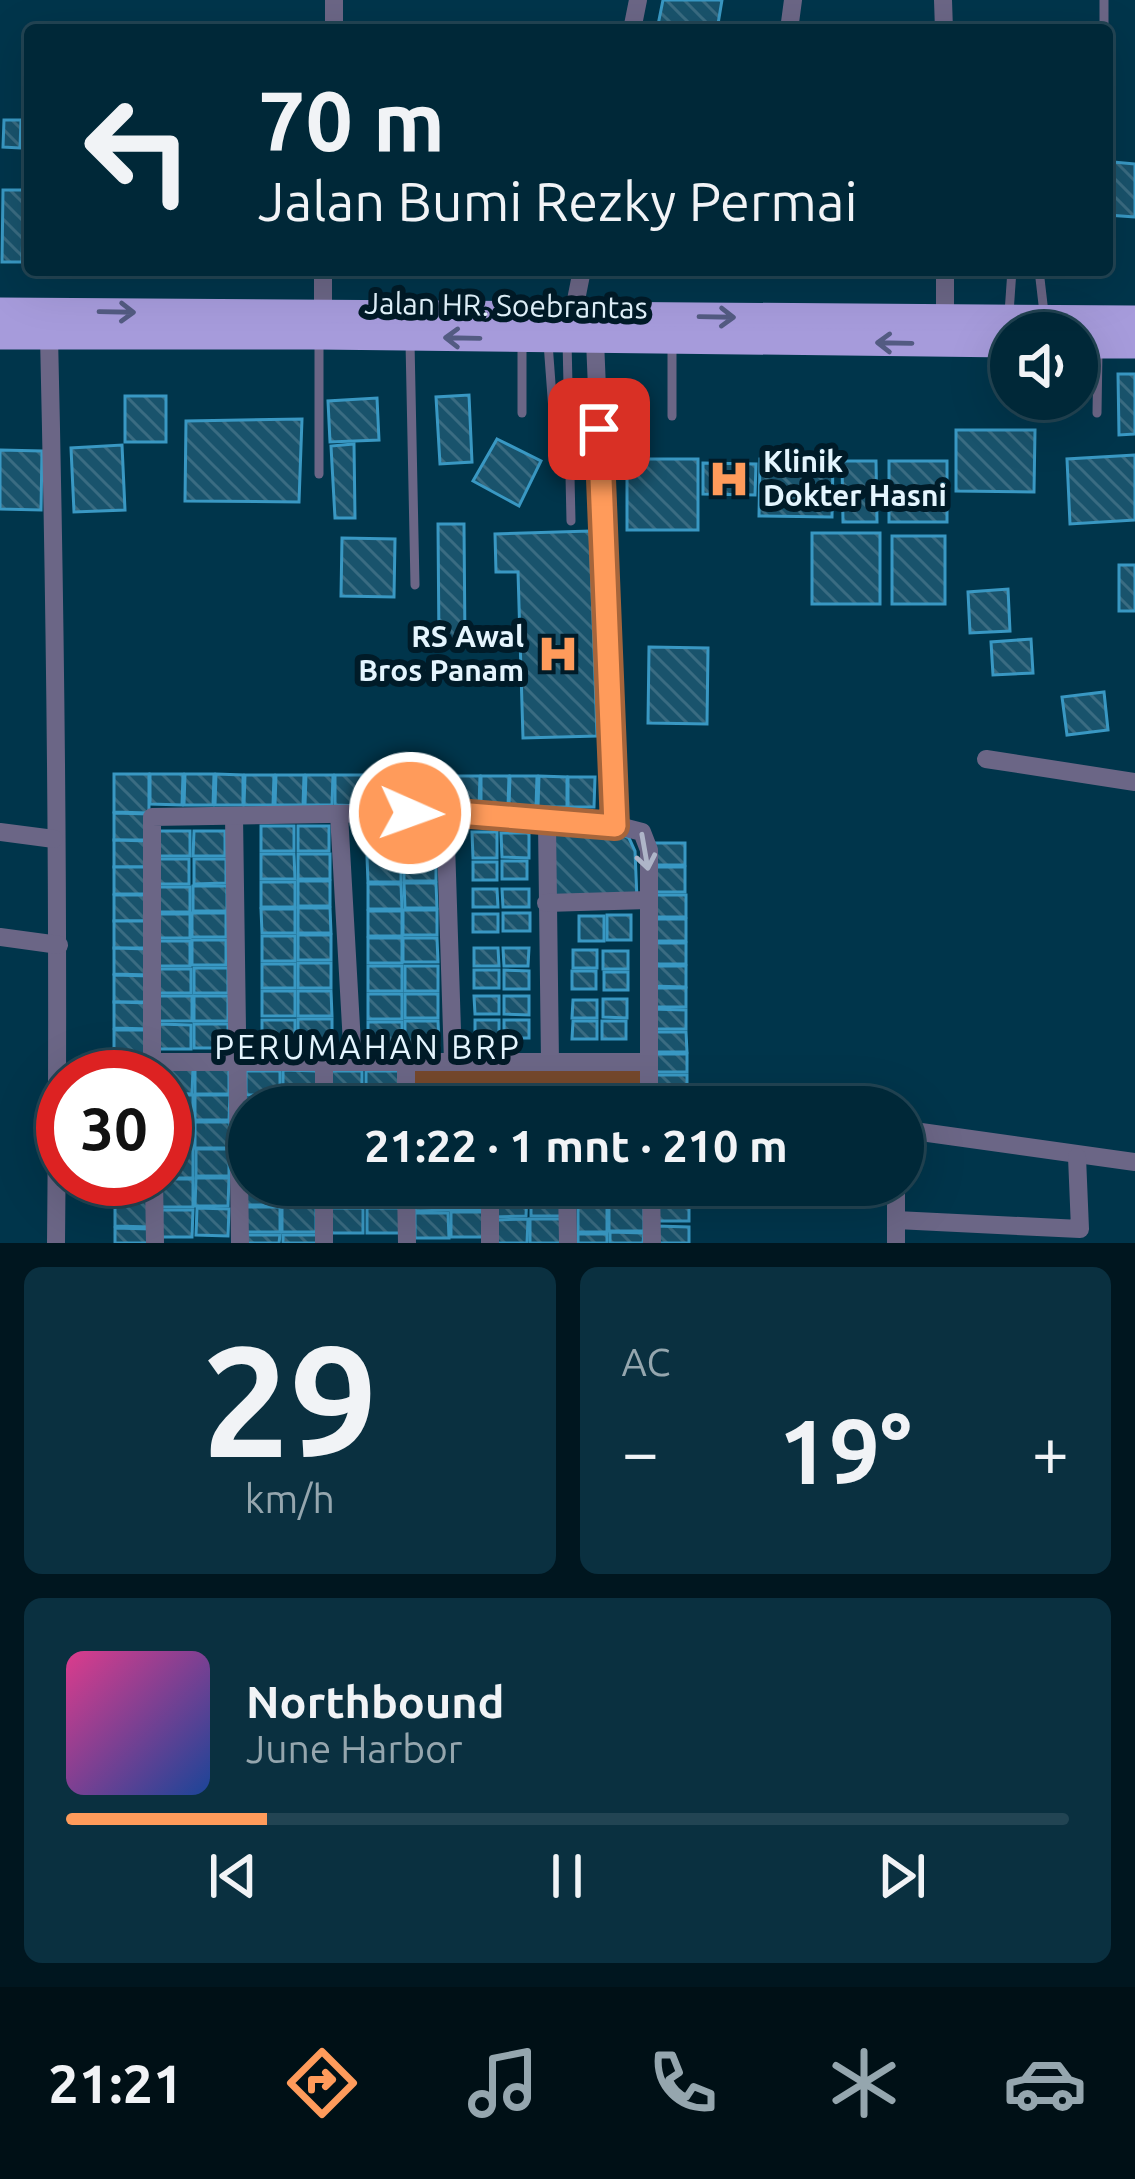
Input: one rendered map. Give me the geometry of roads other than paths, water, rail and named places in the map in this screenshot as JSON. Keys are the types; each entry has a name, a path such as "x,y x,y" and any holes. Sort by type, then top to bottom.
{"main road":[{"name":"Jalan HR. Soebrantas","path":"0,311 671,341 945,319 990,328"},
{"name":"Jalan HR. Soebrantas","path":"1098,319 1135,319"},
{"name":"Jalan HR. Soebrantas","path":"0,336 321,325 410,337 772,330 990,332"},
{"path":"1098,345 1135,345"}],"street":[{"path":"321,325 323,276"},
{"path":"580,276 561,335 615,826"},
{"path":"945,276 945,319"},
{"path":"49,337 59,945 56,1243"},
{"path":"986,760 1135,782"},
{"path":"446,812 453,1062"},
{"path":"152,1050 152,817 446,812 642,832 649,850 648,1086"},
{"path":"339,814 353,1062"},
{"path":"234,816 240,1243"},
{"path":"547,823 550,1062"},
{"path":"0,832 54,839"},
{"path":"546,903 648,901"},
{"path":"0,937 59,945"},
{"path":"324,1061 324,1086"},
{"path":"192,1066 324,1061 647,1062"},
{"path":"406,1062 406,1086"},
{"path":"924,1132 1135,1162"},
{"path":"896,1220 1080,1236 1077,1156"},
{"path":"154,1206 155,1243"},
{"path":"324,1206 324,1243"},
{"path":"406,1206 407,1243"},
{"path":"490,1206 490,1243"},
{"path":"567,1206 568,1243"},
{"path":"651,1206 652,1243"},
{"path":"896,1206 896,1243"}],"lane":[{"path":"1011,312 1012,276"},
{"path":"1040,276 1043,312"},
{"path":"319,474 321,325"},
{"path":"522,413 561,335"},
{"path":"561,335 571,521"},
{"path":"561,335 554,424 570,446"},
{"path":"410,337 415,586"},
{"path":"671,341 672,416"}],"place":[{"name":"Klinik Dokter Hasni","path":"729,479"},
{"name":"RS Awal Bros Panam","path":"558,654"}],"district":[{"name":"PERUMAHAN BRP","path":"368,1047"}]}
